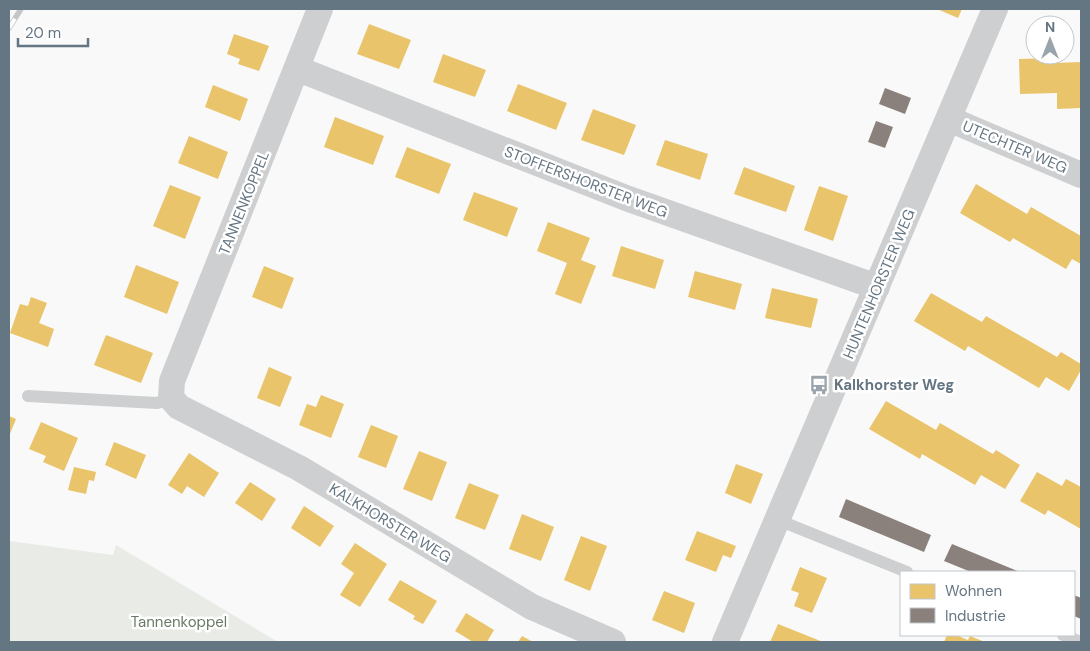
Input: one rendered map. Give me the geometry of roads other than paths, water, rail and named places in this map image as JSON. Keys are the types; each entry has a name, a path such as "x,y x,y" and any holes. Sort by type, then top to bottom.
{"street":[{"name":"TANNENKOPPEL","path":"171,398 172,381 298,69 320,9"},
{"name":"HUNTENHORSTER WEG","path":"725,642 995,9"},
{"name":"STOFFERSHORSTER WEG","path":"298,69 626,198 877,287"},
{"name":"UTECHTER WEG","path":"949,119 1081,174"},
{"name":"KALKHORSTER WEG","path":"171,398 179,406 299,468 532,607 613,642"}],"lane":[{"path":"28,396 157,404 171,398"},
{"path":"778,520 905,571"},
{"path":"1066,636 1081,642"}],"railway":[{"path":"9,28 21,9"}],"place":[{"name":"Kalkhorster Weg","path":"819,385"}],"park label":[{"name":"Tannenkoppel","path":"179,622"}]}
